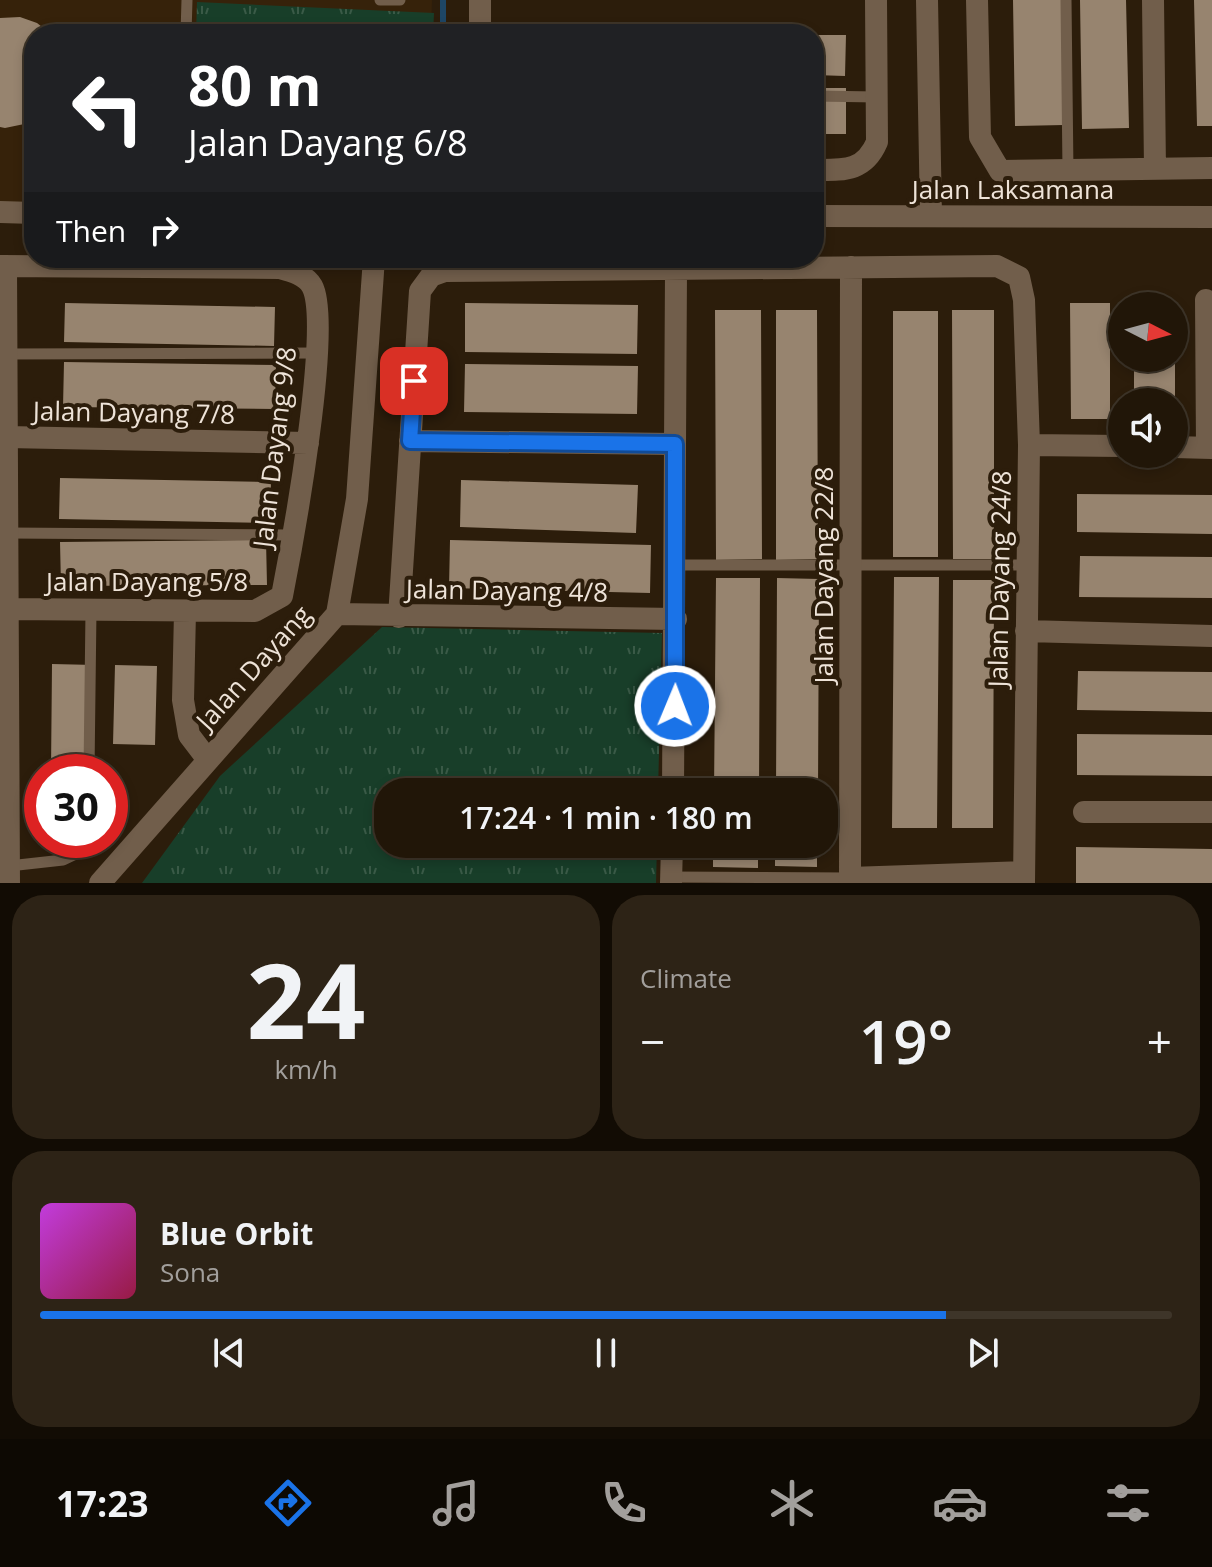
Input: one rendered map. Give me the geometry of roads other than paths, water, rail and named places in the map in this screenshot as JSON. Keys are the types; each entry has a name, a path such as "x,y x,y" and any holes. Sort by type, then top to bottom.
{"street":[{"path":"480,0 480,24"},
{"path":"824,170 853,170 870,158 877,142 876,0"},
{"path":"927,0 931,216"},
{"path":"977,0 980,137 1000,171 1212,168"},
{"path":"1153,0 1155,169"},
{"path":"0,212 24,213"},
{"name":"Jalan Laksamana","path":"824,216 1212,217"},
{"path":"3,266 7,354 5,546 8,609 4,723 9,874"},
{"name":"Jalan Dayang 9/8","path":"3,266 24,266"},
{"name":"Jalan Dayang 24/8","path":"851,267 997,266 1019,277 1024,300 1029,445 1024,878"},
{"path":"824,268 851,267"},
{"name":"Jalan Dayang 22/8","path":"850,880 851,267"},
{"name":"Jalan Dayang 9/8","path":"280,268 296,272 312,286 316,308 308,443 282,596"},
{"name":"Jalan Dayang","path":"100,883 337,614 357,499 373,268"},
{"path":"399,617 420,291 431,276 445,271 676,272 816,268"},
{"path":"673,778 676,272"},
{"path":"1188,447 1209,448 1206,300"},
{"name":"Jalan Dayang 7/8","path":"7,437 308,443"},
{"path":"410,441 675,444"},
{"path":"1029,445 1108,446"},
{"name":"Jalan Dayang 5/8","path":"8,609 255,611 282,596"},
{"path":"185,612 183,700 189,735 208,760"},
{"name":"Jalan Dayang 4/8","path":"337,614 676,619"},
{"path":"1026,631 1212,636"},
{"path":"1084,812 1212,812"},
{"path":"671,880 672,858"},
{"path":"850,880 1024,878"}],"lane":[{"path":"186,24 187,0"},
{"path":"380,0 400,0"},
{"path":"1066,0 1068,171"},
{"path":"824,96 877,97"},
{"path":"7,354 315,353"},
{"path":"5,546 293,535"},
{"path":"676,565 1028,565"},
{"path":"89,754 91,610"},
{"path":"9,874 67,858"},
{"path":"671,880 850,880"}],"waterway":[{"path":"443,0 443,24"}]}
